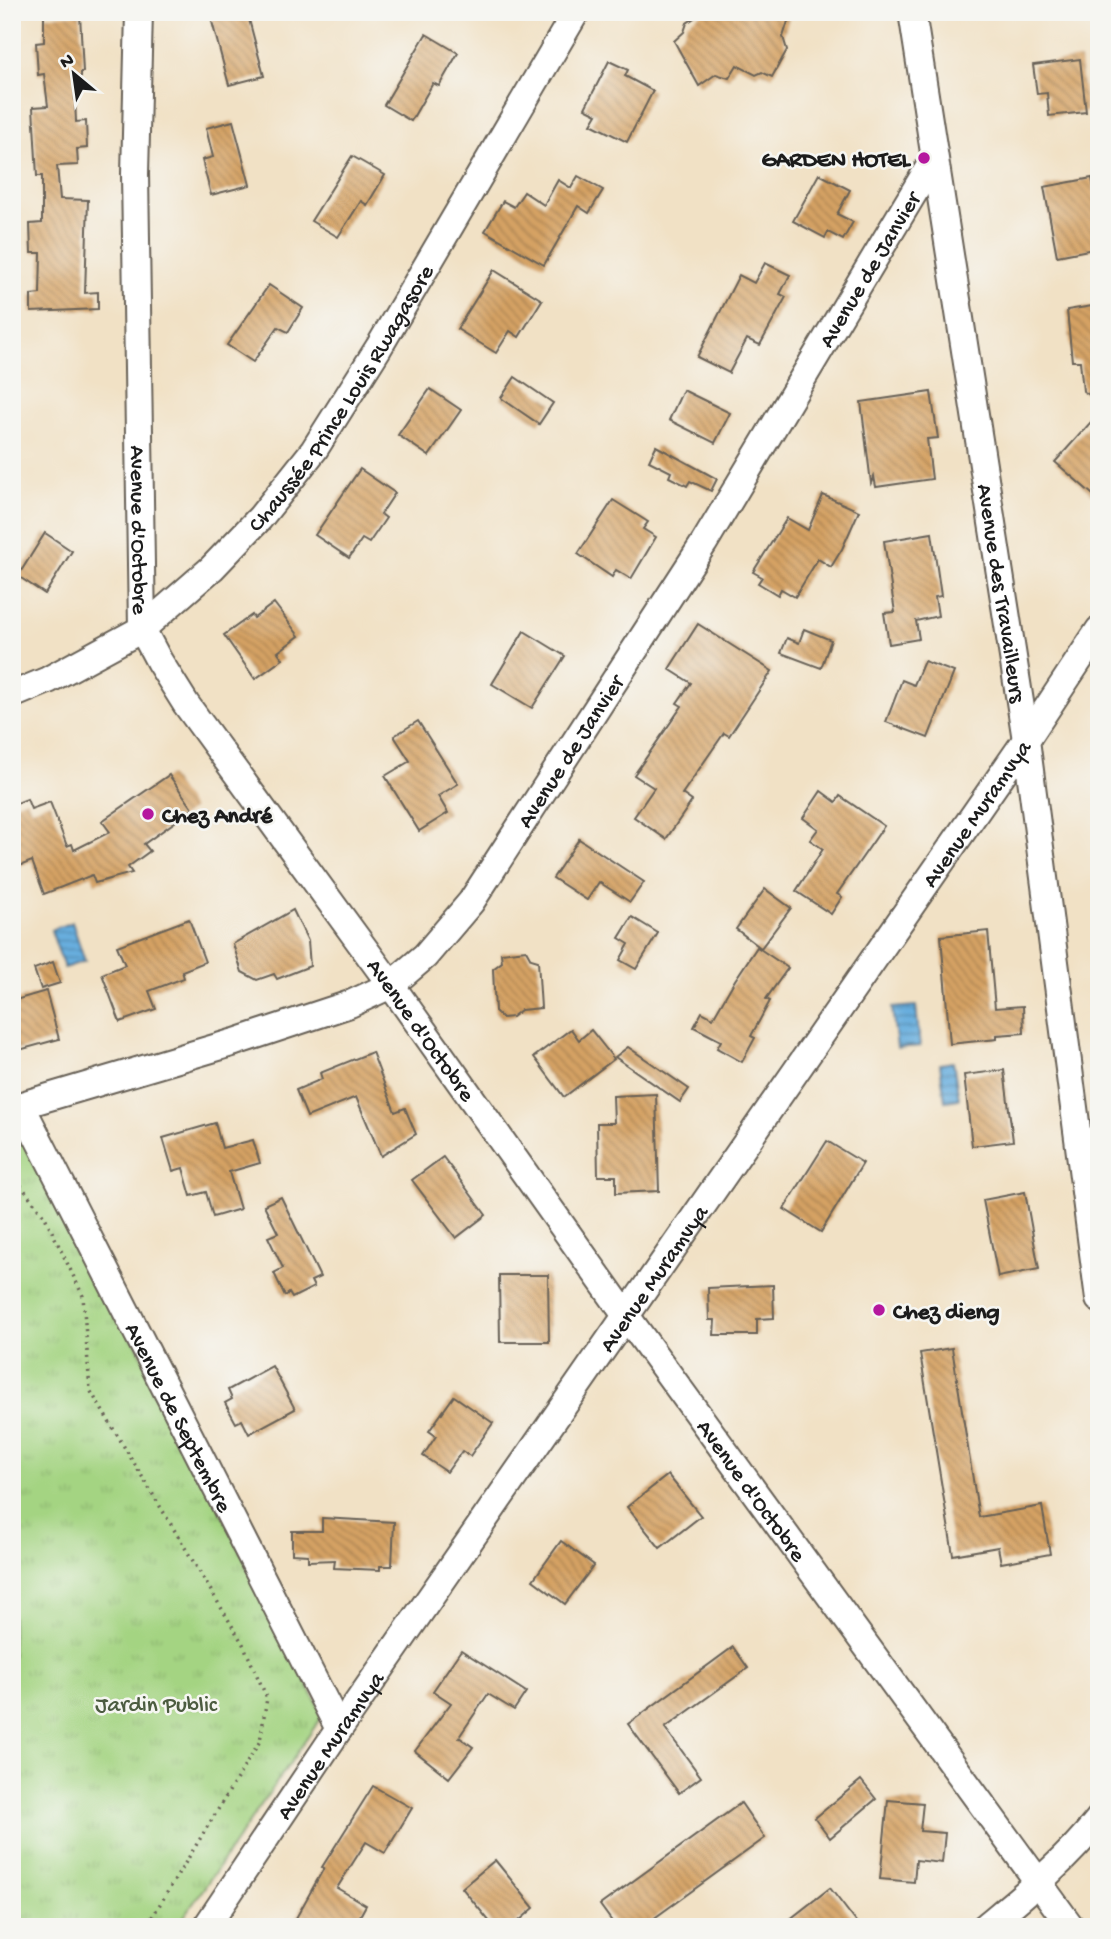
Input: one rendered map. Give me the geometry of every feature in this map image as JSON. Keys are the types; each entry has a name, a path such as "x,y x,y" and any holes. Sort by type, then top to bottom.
{"street":[{"name":"Avenue d'Octobre","path":"139,12 135,174 142,629 186,704 391,985 626,1317 1071,1927"},
{"name":"Chaussée Prince Louis Rwagasore","path":"12,695 48,680 142,629 212,568 260,518 314,450 379,347 576,12"},
{"name":"Avenue des Travailleurs","path":"912,12 1026,740 1099,1299"},
{"name":"Avenue de Janvier","path":"17,1106 235,1042 350,1004 391,985 425,956 471,902 704,543 934,159"},
{"name":"Avenue Muramvya","path":"206,1927 339,1729 1026,740 1099,630"},
{"name":"Avenue de Septembre","path":"17,1106 339,1729"},
{"path":"985,1927 1039,1883 1079,1845 1099,1819"}],"path":[{"path":"12,1174 45,1217 83,1296 90,1390 243,1644 267,1698 260,1741 146,1927"}],"green space":[{"name":"Jardin Public","path":"21,1115 323,1715 177,1927 12,1927 12,1118"}],"water":[{"path":"72,922 85,961 64,968 51,930"},
{"path":"916,1006 920,1046 897,1048 892,1008"},
{"path":"953,1062 959,1099 945,1101 940,1064"}],"building":[{"path":"232,12 247,12 264,76 229,85 211,18"},
{"path":"703,12 791,12 783,37 787,50 772,77 762,72 756,75 737,65 729,78 716,74 699,86 674,41 684,32 687,23"},
{"path":"80,14 83,72 81,77 74,77 76,122 86,121 87,148 77,149 78,165 57,166 60,199 88,200 85,293 98,292 98,309 31,312 31,295 40,294 41,253 31,253 30,224 42,223 42,176 37,176 33,107 48,106 44,74 38,75 36,43 44,42 44,16"},
{"path":"426,34 458,53 439,86 433,83 411,121 384,105"},
{"path":"1080,59 1086,112 1049,116 1047,93 1037,94 1033,65"},
{"path":"609,61 628,70 625,76 653,91 627,142 591,124 597,114 585,108"},
{"path":"233,121 250,185 211,195 202,160 213,157 206,128"},
{"path":"352,156 385,175 367,205 361,201 338,237 311,221"},
{"path":"819,174 850,190 837,214 853,222 843,240 828,232 825,238 793,221"},
{"path":"578,176 603,190 589,213 578,206 544,265 485,231 503,201 514,207 524,192 544,205 558,180 571,188"},
{"path":"1092,178 1099,214 1099,248 1057,256 1044,187"},
{"path":"765,263 790,275 780,294 786,297 760,345 747,339 729,373 697,357 739,275 754,283"},
{"path":"494,270 542,300 519,337 510,331 496,353 457,329"},
{"path":"269,285 303,308 288,332 278,327 253,362 227,345"},
{"path":"1099,305 1099,401 1083,391 1080,361 1072,361 1067,310"},
{"path":"515,377 553,403 539,424 501,398"},
{"path":"430,389 461,410 429,456 398,435"},
{"path":"683,390 730,413 715,443 669,420"},
{"path":"931,392 938,438 927,439 932,479 876,487 874,476 871,483 861,402"},
{"path":"1099,413 1099,500 1055,462"},
{"path":"656,446 717,479 711,491 690,481 687,486 669,477 671,472 649,461"},
{"path":"360,469 395,493 381,514 386,518 369,543 362,539 349,558 315,535"},
{"path":"823,495 859,511 842,549 831,567 818,559 795,597 781,589 778,595 758,583 762,577 753,572 787,518 808,530"},
{"path":"613,500 648,522 643,529 656,537 631,579 616,570 612,577 578,554"},
{"path":"45,533 72,551 45,594 18,576"},
{"path":"932,533 941,596 935,597 938,616 916,621 919,639 889,644 884,613 895,612 884,541"},
{"path":"274,603 299,636 278,652 283,659 255,679 224,635"},
{"path":"698,624 772,671 729,736 724,733 682,794 692,801 666,839 634,817 654,788 634,775 682,706 677,703 691,683 669,669"},
{"path":"804,629 831,640 821,668 781,653 787,638 799,643"},
{"path":"524,631 565,656 532,708 492,684"},
{"path":"924,661 954,672 928,738 886,722 902,680 914,685"},
{"path":"418,721 458,784 438,796 448,813 419,831 385,776 410,761 394,736"},
{"path":"169,775 193,809 144,844 150,851 128,867 132,873 95,883 92,875 44,894 32,861 12,869 12,805 27,799 31,809 50,802 67,846 72,844 74,850 110,832 102,821"},
{"path":"821,791 836,802 840,796 884,826 837,894 842,897 831,914 796,891 823,849 810,840 818,829 803,818"},
{"path":"579,839 644,882 630,902 599,882 587,900 553,878"},
{"path":"765,889 791,908 761,948 736,929"},
{"path":"293,910 308,941 310,966 277,979 274,974 257,980 242,972 233,944"},
{"path":"632,917 658,933 636,969 620,960 629,944 619,938"},
{"path":"189,919 205,962 182,971 184,978 149,991 156,1009 120,1022 102,974 125,965 117,946"},
{"path":"988,931 995,1008 1023,1006 1024,1033 950,1044 941,936"},
{"path":"757,947 788,968 766,999 770,1001 751,1036 755,1038 742,1062 717,1048 721,1041 694,1027 702,1012 713,1018"},
{"path":"526,950 531,959 538,961 541,1008 521,1010 512,1017 502,1018 495,1011 493,969 502,962 501,953"},
{"path":"53,962 60,983 41,989 34,969"},
{"path":"46,991 59,1039 12,1052 12,1001"},
{"path":"571,1029 579,1040 591,1030 614,1059 564,1097 534,1057"},
{"path":"628,1047 689,1089 680,1102 615,1057"},
{"path":"372,1052 395,1112 405,1108 416,1134 381,1156 356,1097 307,1117 296,1090 322,1079 320,1073"},
{"path":"1004,1070 1013,1141 972,1146 964,1075"},
{"path":"656,1094 659,1191 616,1193 616,1176 598,1176 597,1123 614,1123 613,1096"},
{"path":"215,1123 222,1148 253,1140 260,1163 229,1172 240,1209 213,1217 206,1192 191,1196 183,1168 173,1171 163,1138"},
{"path":"827,1141 863,1163 821,1232 784,1209"},
{"path":"443,1157 486,1215 456,1238 412,1180"},
{"path":"1025,1192 1039,1269 998,1277 983,1200"},
{"path":"281,1197 320,1277 311,1281 314,1287 292,1298 289,1293 285,1296 274,1273 283,1268 268,1237 278,1233 264,1205"},
{"path":"499,1275 548,1275 549,1342 500,1342"},
{"path":"773,1285 774,1318 757,1319 757,1335 714,1335 715,1320 709,1320 708,1288"},
{"path":"952,1348 979,1517 1042,1506 1050,1554 1001,1563 998,1547 953,1555 920,1353"},
{"path":"272,1366 295,1409 249,1434 242,1420 236,1423 225,1403 232,1399 228,1390"},
{"path":"454,1396 493,1423 470,1456 462,1451 447,1472 423,1456 436,1436 429,1431"},
{"path":"668,1475 701,1516 660,1548 627,1507"},
{"path":"322,1518 394,1522 392,1566 380,1566 380,1570 334,1568 335,1560 308,1561 308,1555 292,1554 292,1531 322,1531"},
{"path":"561,1541 594,1565 565,1604 533,1580"},
{"path":"733,1647 748,1668 665,1728 701,1777 679,1793 628,1724"},
{"path":"461,1650 526,1692 514,1710 488,1694 459,1737 473,1747 449,1778 415,1751 451,1703 433,1691"},
{"path":"861,1780 876,1799 830,1838 815,1818"},
{"path":"373,1786 412,1808 385,1853 366,1842 337,1888 366,1905 354,1927 313,1927 296,1918 324,1868 322,1867"},
{"path":"888,1800 923,1803 920,1831 945,1833 942,1863 916,1860 914,1882 880,1879"},
{"path":"741,1803 765,1838 642,1927 616,1927 600,1905"},
{"path":"495,1860 534,1908 512,1927 494,1927 462,1888"},
{"path":"830,1888 860,1927 780,1927"}],"place":[{"name":"GARDEN HOTEL","path":"924,158"},
{"name":"Chez André","path":"148,814"},
{"name":"Chez dieng","path":"879,1310"}]}
